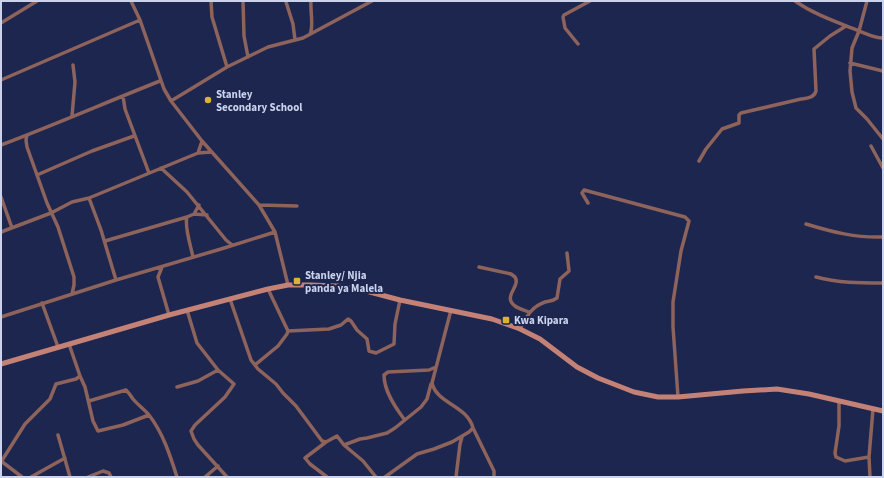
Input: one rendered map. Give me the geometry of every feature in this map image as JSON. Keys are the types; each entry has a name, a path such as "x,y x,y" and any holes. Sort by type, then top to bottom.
{"main road":[{"path":"1,364 187,310 268,289 288,285 337,286 492,319 520,329 540,339 577,367 598,378 634,392 658,396 678,397 743,390 773,389 797,392 883,411"}],"street":[{"path":"1,22 37,1"},
{"path":"131,1 140,20 160,81 171,101 211,152 259,206 275,232 288,285"},
{"path":"211,1 212,17 227,67"},
{"path":"243,1 244,36 248,57"},
{"path":"310,34 313,28 311,18 311,1"},
{"path":"171,101 227,67 268,47 295,40 310,34 372,1"},
{"path":"578,44 565,28 562,17 590,1"},
{"path":"795,1 809,10 846,26 875,37 883,38"},
{"path":"867,1 859,31 852,48 850,64 852,92 856,108 882,138"},
{"path":"286,2 293,24 295,40"},
{"path":"1,80 140,20"},
{"path":"699,161 706,149 721,130 738,123 741,113 809,98 814,95 816,91 814,49 830,36 846,26"},
{"path":"850,64 883,71"},
{"path":"72,116 75,82 73,65"},
{"path":"1,145 160,81"},
{"path":"123,96 123,104 149,173"},
{"path":"116,98 123,104"},
{"path":"28,134 26,140 27,147 51,213 55,218 74,277 72,294"},
{"path":"37,175 92,151 134,136"},
{"path":"198,153 202,141"},
{"path":"872,146 883,168"},
{"path":"1,232 51,213 72,202 89,198 198,153 211,152"},
{"path":"161,168 199,205 226,240 232,245"},
{"path":"588,203 582,194 584,190 684,217 689,221 680,251 674,302 673,327 678,397"},
{"path":"1,197 12,228"},
{"path":"89,198 105,241 116,280"},
{"path":"194,214 199,205"},
{"path":"259,206 298,206"},
{"path":"55,218 59,208"},
{"path":"105,241 194,214 207,215"},
{"path":"187,217 186,225 193,257"},
{"path":"806,224 837,233 856,236 883,236"},
{"path":"1,316 275,232"},
{"path":"520,329 529,312 537,305 548,301 553,301 557,298 560,280 568,271 567,253"},
{"path":"158,277 162,266"},
{"path":"479,267 511,274 515,277 516,282 509,298 514,305 529,312"},
{"path":"151,270 158,277 170,315"},
{"path":"816,277 829,281 848,283 883,283"},
{"path":"268,289 288,331"},
{"path":"230,299 247,352 255,365 276,384 296,406 322,441 326,442"},
{"path":"288,331 329,329 341,325 348,319 367,339 369,351 376,353 394,344 395,324 400,300"},
{"path":"42,303 58,348"},
{"path":"187,310 196,341 218,370 232,382 233,386 216,407 195,425 191,431 198,445 227,477"},
{"path":"344,445 360,438 367,438 387,433 421,407 427,399 432,383 451,310"},
{"path":"255,365 278,346 288,331"},
{"path":"70,344 85,387 93,421 99,431 123,425 149,415"},
{"path":"404,419 395,408 390,397 385,384 384,375 388,372 430,370 436,368"},
{"path":"176,387 198,381 218,370"},
{"path":"22,477 1,461 25,424 50,399 56,384 76,379 80,376"},
{"path":"432,383 437,394 456,407 470,421 494,471 494,477"},
{"path":"89,401 126,390 149,415 163,438 177,477"},
{"path":"839,401 839,426 835,453 836,457 845,461 869,457"},
{"path":"870,477 869,457 873,409"},
{"path":"385,477 418,454 462,437 473,428"},
{"path":"58,435 66,458 70,477"},
{"path":"327,477 305,459 326,442 337,436 344,445 363,461 376,477"},
{"path":"456,477 462,437"},
{"path":"30,477 66,458"},
{"path":"205,477 218,466"},
{"path":"88,477 103,471 109,473 111,477"},
{"path":"393,472 394,477"}],"place":[{"name":"Stanley Secondary School","path":"208,100"},
{"name":"Stanley/ Njia panda ya Malela","path":"297,281"},
{"name":"Kwa Kipara","path":"506,320"}]}
